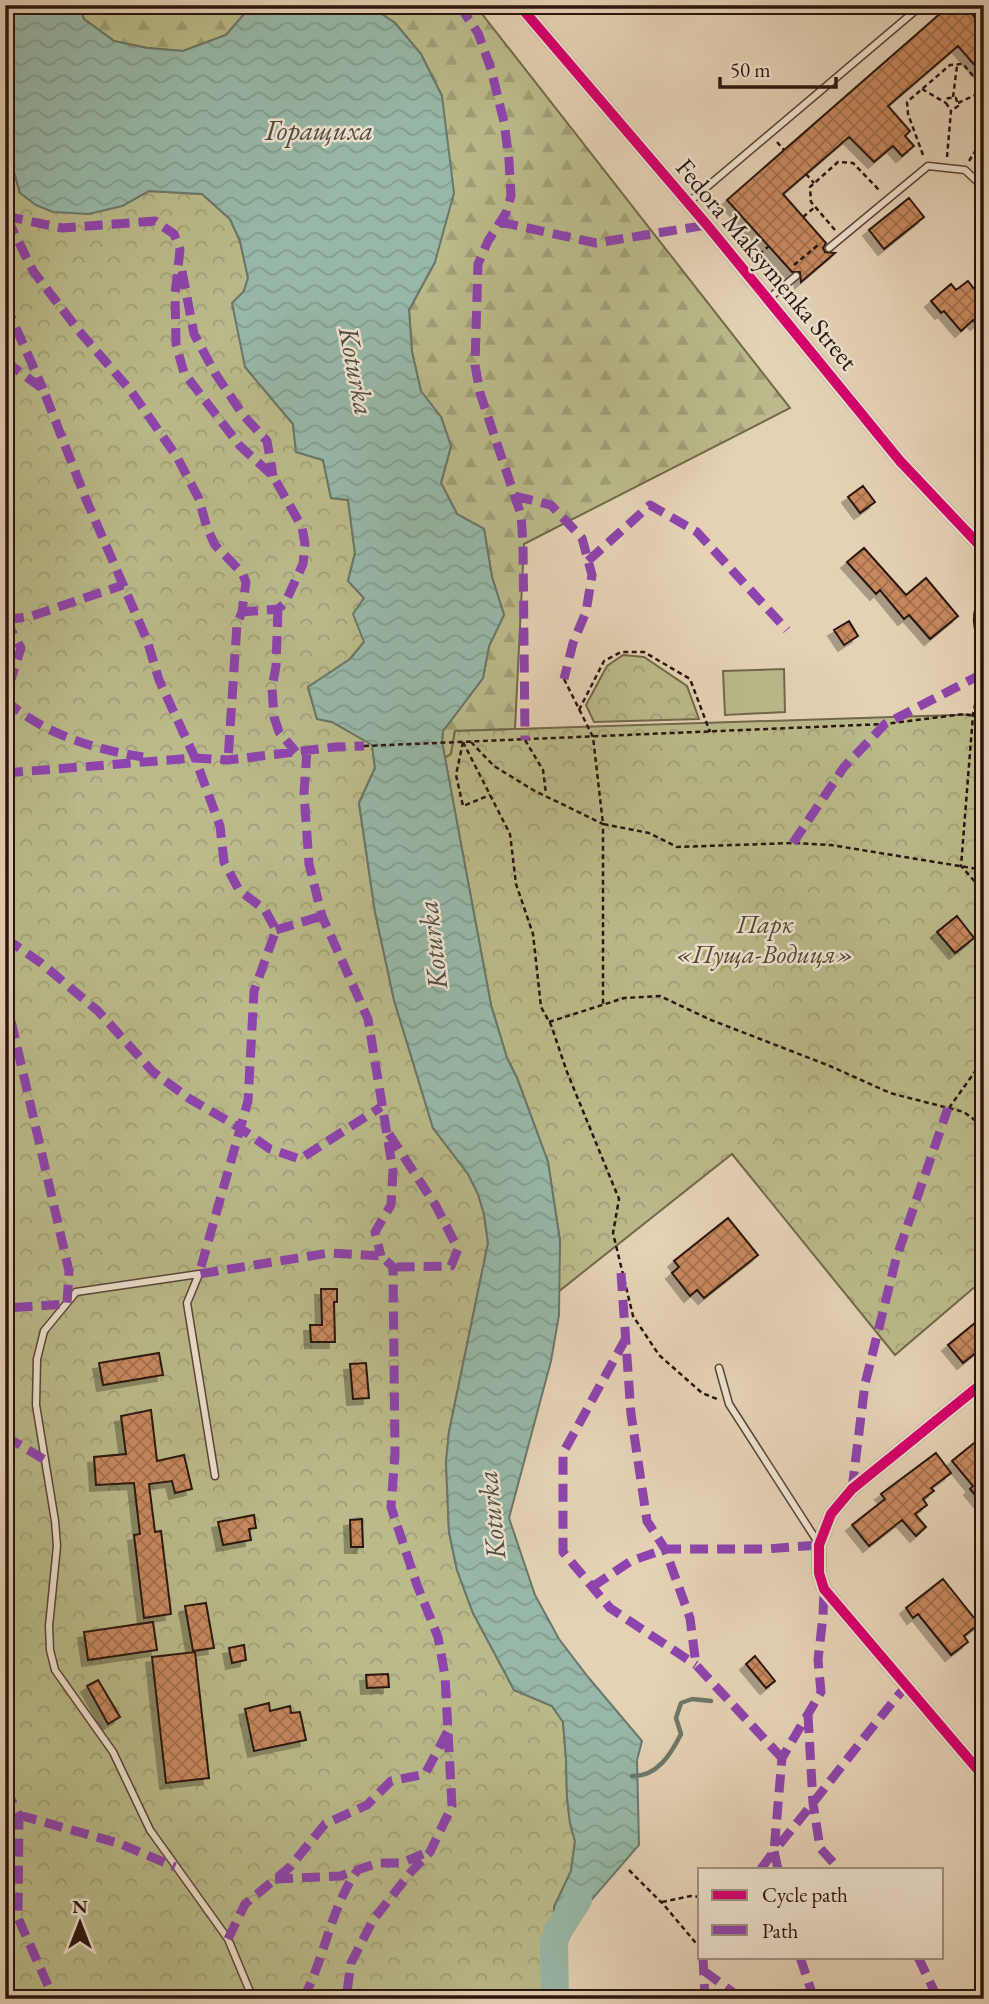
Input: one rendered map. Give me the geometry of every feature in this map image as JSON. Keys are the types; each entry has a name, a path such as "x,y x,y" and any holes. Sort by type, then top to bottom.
{"street":[{"name":"Fedora Maksymenka Street","path":"519,5 743,268 900,461 984,550"},
{"path":"984,1382 852,1489 831,1514 819,1545 819,1573 824,1589 835,1605 984,1777"}],"lane":[{"path":"688,203 922,5"},
{"path":"830,248 928,166 965,170 984,188"},
{"path":"768,299 796,276"},
{"path":"215,1476 187,1303 199,1274 76,1292 44,1331 37,1359 36,1405 57,1546 49,1626 50,1650 55,1670 113,1752 150,1830 228,1939 253,1999"},
{"path":"719,1367 729,1404 819,1545"}],"path":[{"path":"953,97 957,64"},
{"path":"924,159 906,102 950,65 963,64 984,90 958,103"},
{"path":"922,89 946,103 951,111"},
{"path":"946,103 948,98 953,97"},
{"path":"951,111 956,109 958,103 953,97"},
{"path":"947,161 951,111"},
{"path":"969,163 984,137"},
{"path":"835,230 811,202 810,187 838,162 853,163 880,191"},
{"path":"806,174 814,183"},
{"path":"803,217 815,207"},
{"path":"743,268 769,246"},
{"path":"579,710 604,661 621,652 644,652 690,679 710,732"},
{"path":"984,662 973,715 961,866 984,892"},
{"path":"564,679 593,737 603,824 603,1005"},
{"path":"364,746 885,724 973,715 984,718"},
{"path":"525,740 543,770 546,796"},
{"path":"463,742 510,834 516,884 533,934 541,1007 619,1199 613,1233 633,1316 659,1355 702,1393 729,1404"},
{"path":"463,742 456,775 463,806 490,795"},
{"path":"471,742 494,766 546,796 603,824 649,833 677,847 793,843 831,845 984,870"},
{"path":"948,1108 983,1060 976,1001 984,985"},
{"path":"549,1022 624,998 660,996 890,1093 964,1112 984,1127"},
{"path":"629,1870 662,1902 698,1946"},
{"path":"662,1902 698,1897"}],"green space":[{"path":"78,5 252,5 226,35 183,51 147,48 114,41 84,19"},
{"path":"368,5 475,5 790,408 524,544 515,729 455,731 451,754 445,758 443,731 483,678 489,646 504,615 492,577 484,529 457,514 441,483 451,446 441,417 421,392 412,352 409,310 435,262 442,96 421,54 395,23"},
{"path":"5,164 13,168 20,193 122,206 149,191 202,194 230,219 240,241 248,278 244,291 245,367 293,424 296,452 323,460 331,498 348,500 355,553 348,581 364,598 364,642 350,659 308,688 317,719 332,722 372,744 375,768 359,803 375,912 394,1000 433,1128 468,1174 484,1214 488,1243 449,1432 446,1462 449,1532 457,1570 473,1613 514,1690 552,1706 563,1722 567,1798 575,1841 571,1871 554,1907 558,1931 554,1942 555,1999 5,1999"},
{"path":"623,655 644,657 687,686 699,719 594,722 586,705 607,666"},
{"path":"784,669 785,712 725,715 723,671"},
{"name":"Парк «Пуща-Водиця»","path":"984,714 984,1279 895,1355 732,1154 558,1292 560,1241 548,1162 507,1058 491,1005 445,758 451,754 455,731"}],"water":[{"name":"Горащиха","path":"5,5 78,5 84,19 114,41 147,48 183,51 226,35 252,5 368,5 395,23 421,54 442,96 454,193 435,262 409,310 412,352 421,391 441,417 451,446 441,483 457,514 484,529 492,577 504,615 489,646 483,678 443,731 442,742 491,1005 507,1058 548,1162 560,1241 559,1315 551,1361 509,1518 535,1595 559,1639 642,1741 637,1760 639,1845 568,1927 558,1931 554,1907 571,1871 575,1841 567,1797 563,1722 552,1706 514,1690 473,1613 457,1570 449,1532 446,1462 449,1432 488,1243 484,1214 468,1174 433,1128 394,1000 375,912 359,803 375,768 372,745 332,722 317,719 308,687 350,659 364,642 353,614 364,598 348,581 355,553 348,500 331,498 323,460 296,452 293,424 245,367 232,303 244,291 248,278 240,241 230,219 202,194 149,191 122,206 89,214 53,212 36,205 20,193 13,168 5,164"}],"building":[{"path":"950,5 964,5 984,28 984,76 958,46 888,106 910,131 905,136 914,146 902,156 893,146 874,162 849,137 783,194 826,243 823,248 825,252 835,253 801,282 800,272 792,272 727,200"},
{"path":"909,198 924,217 884,249 869,230"},
{"path":"968,281 978,294 984,290 984,318 976,324 973,320 961,331 944,311 941,313 931,301 951,284 956,290"},
{"path":"863,486 875,502 860,513 848,497"},
{"path":"864,548 906,595 926,578 958,616 930,639 909,615 904,619 880,590 876,594 847,562"},
{"path":"849,621 858,636 844,645 834,630"},
{"path":"957,916 974,938 955,953 937,932"},
{"path":"728,1218 758,1255 704,1298 697,1290 690,1296 672,1273 679,1267 674,1261"},
{"path":"321,1289 337,1289 337,1302 334,1302 335,1342 311,1342 310,1325 322,1325"},
{"path":"975,1323 984,1334 984,1346 963,1363 948,1345"},
{"path":"159,1353 163,1375 103,1385 99,1363"},
{"path":"366,1363 369,1398 353,1399 350,1364"},
{"path":"151,1410 157,1461 184,1455 192,1489 175,1493 172,1481 149,1484 155,1532 161,1531 171,1614 144,1618 134,1535 140,1534 134,1483 96,1485 94,1457 126,1454 121,1416"},
{"path":"984,1435 984,1506 970,1489 973,1486 952,1461"},
{"path":"936,1453 951,1473 931,1488 934,1491 923,1499 927,1505 915,1514 926,1527 916,1536 902,1520 869,1546 852,1525 885,1499 881,1494"},
{"path":"254,1515 256,1528 249,1529 251,1540 223,1545 218,1522"},
{"path":"362,1519 363,1547 351,1547 350,1520"},
{"path":"943,1579 979,1624 964,1636 968,1642 951,1655 918,1614 913,1618 906,1608"},
{"path":"206,1603 214,1648 193,1651 185,1606"},
{"path":"153,1622 157,1650 88,1660 84,1632"},
{"path":"244,1645 246,1660 232,1663 229,1648"},
{"path":"195,1652 209,1778 166,1783 152,1657"},
{"path":"755,1656 775,1681 766,1688 746,1664"},
{"path":"388,1674 389,1687 367,1688 366,1675"},
{"path":"98,1680 120,1717 108,1724 87,1686"},
{"path":"269,1703 270,1711 290,1706 291,1713 300,1712 306,1740 254,1751 245,1709"}],"waterway":[{"path":"632,1776 649,1773 662,1763 673,1749 681,1734 676,1718 681,1703 692,1699 711,1701"},
{"name":"Koturka","path":"555,1999 554,1942 578,1900"}],"tram line":[{"path":"984,591 974,613 977,636 984,651"}],"marked path":[{"path":"459,5 478,33 491,69 504,122 509,160 511,196 506,213 488,241 478,264 475,365 480,393 521,515 525,740"},
{"path":"5,216 62,228 155,221 174,234 180,250 175,294 176,344 184,373 240,446 273,476 302,527 305,544 303,564 285,603 278,609 242,612"},
{"path":"7,218 33,271 79,331 131,391 177,457 199,499 215,545 242,573 246,582 242,612 237,624 228,760"},
{"path":"500,222 596,243 707,225"},
{"path":"182,271 194,334 215,373 243,415 267,441 273,476"},
{"path":"5,303 43,389"},
{"path":"5,361 43,389 85,497 147,640 159,680 195,758 220,826 224,862 239,890 265,910 276,930 254,991 248,1101 199,1274 329,1253 381,1256 393,1267 395,1454 391,1507 438,1637 445,1676 452,1806 430,1852 373,1920 351,1963 346,1999"},
{"path":"515,496 551,505 582,538 592,575 586,612 573,643 564,679"},
{"path":"588,561 650,505 697,532 787,630"},
{"path":"6,620 32,616 123,585"},
{"path":"278,609 276,666 272,688 274,717 279,732 296,752"},
{"path":"5,619 21,648 5,698"},
{"path":"793,843 844,767 885,724 984,673"},
{"path":"5,700 53,731 106,750 143,757"},
{"path":"5,773 195,758 228,760 364,746"},
{"path":"307,750 304,793 309,864 322,916 368,1019 393,1171 391,1205 375,1232 381,1256"},
{"path":"5,838 10,856 5,884"},
{"path":"276,930 322,916"},
{"path":"5,938 41,963 98,1011 153,1072 190,1099 270,1149 300,1159 381,1107"},
{"path":"5,995 69,1271 67,1304 5,1308"},
{"path":"852,1489 865,1384 896,1259 948,1108"},
{"path":"389,1134 436,1206 458,1249 451,1266 393,1267"},
{"path":"621,1273 631,1414 647,1521 665,1549 690,1618 696,1665 782,1758"},
{"path":"626,1338 563,1453 563,1552 610,1608 696,1665"},
{"path":"5,1436 45,1460"},
{"path":"592,1587 631,1561 665,1549 766,1549 819,1545"},
{"path":"762,1868 774,1851 782,1758 821,1692 818,1660 824,1589"},
{"path":"778,1868 774,1851 906,1686"},
{"path":"808,1715 813,1803 820,1848 838,1868"},
{"path":"228,1939 245,1904 290,1867 325,1824 367,1805 391,1781 425,1774 449,1729"},
{"path":"5,1788 19,1815 18,1918 54,1999"},
{"path":"19,1815 121,1844 175,1867"},
{"path":"275,1879 340,1876 378,1863 402,1863 423,1854"},
{"path":"303,1999 340,1901 357,1871"},
{"path":"703,1958 705,1999"},
{"path":"800,1958 814,1999"},
{"path":"918,1958 938,1999"},
{"path":"704,1971 742,1999"}],"cycle path":[{"path":"519,5 707,225 900,461 984,550"},
{"path":"984,1382 852,1489 831,1514 819,1545 819,1573 824,1589 984,1777"}]}
